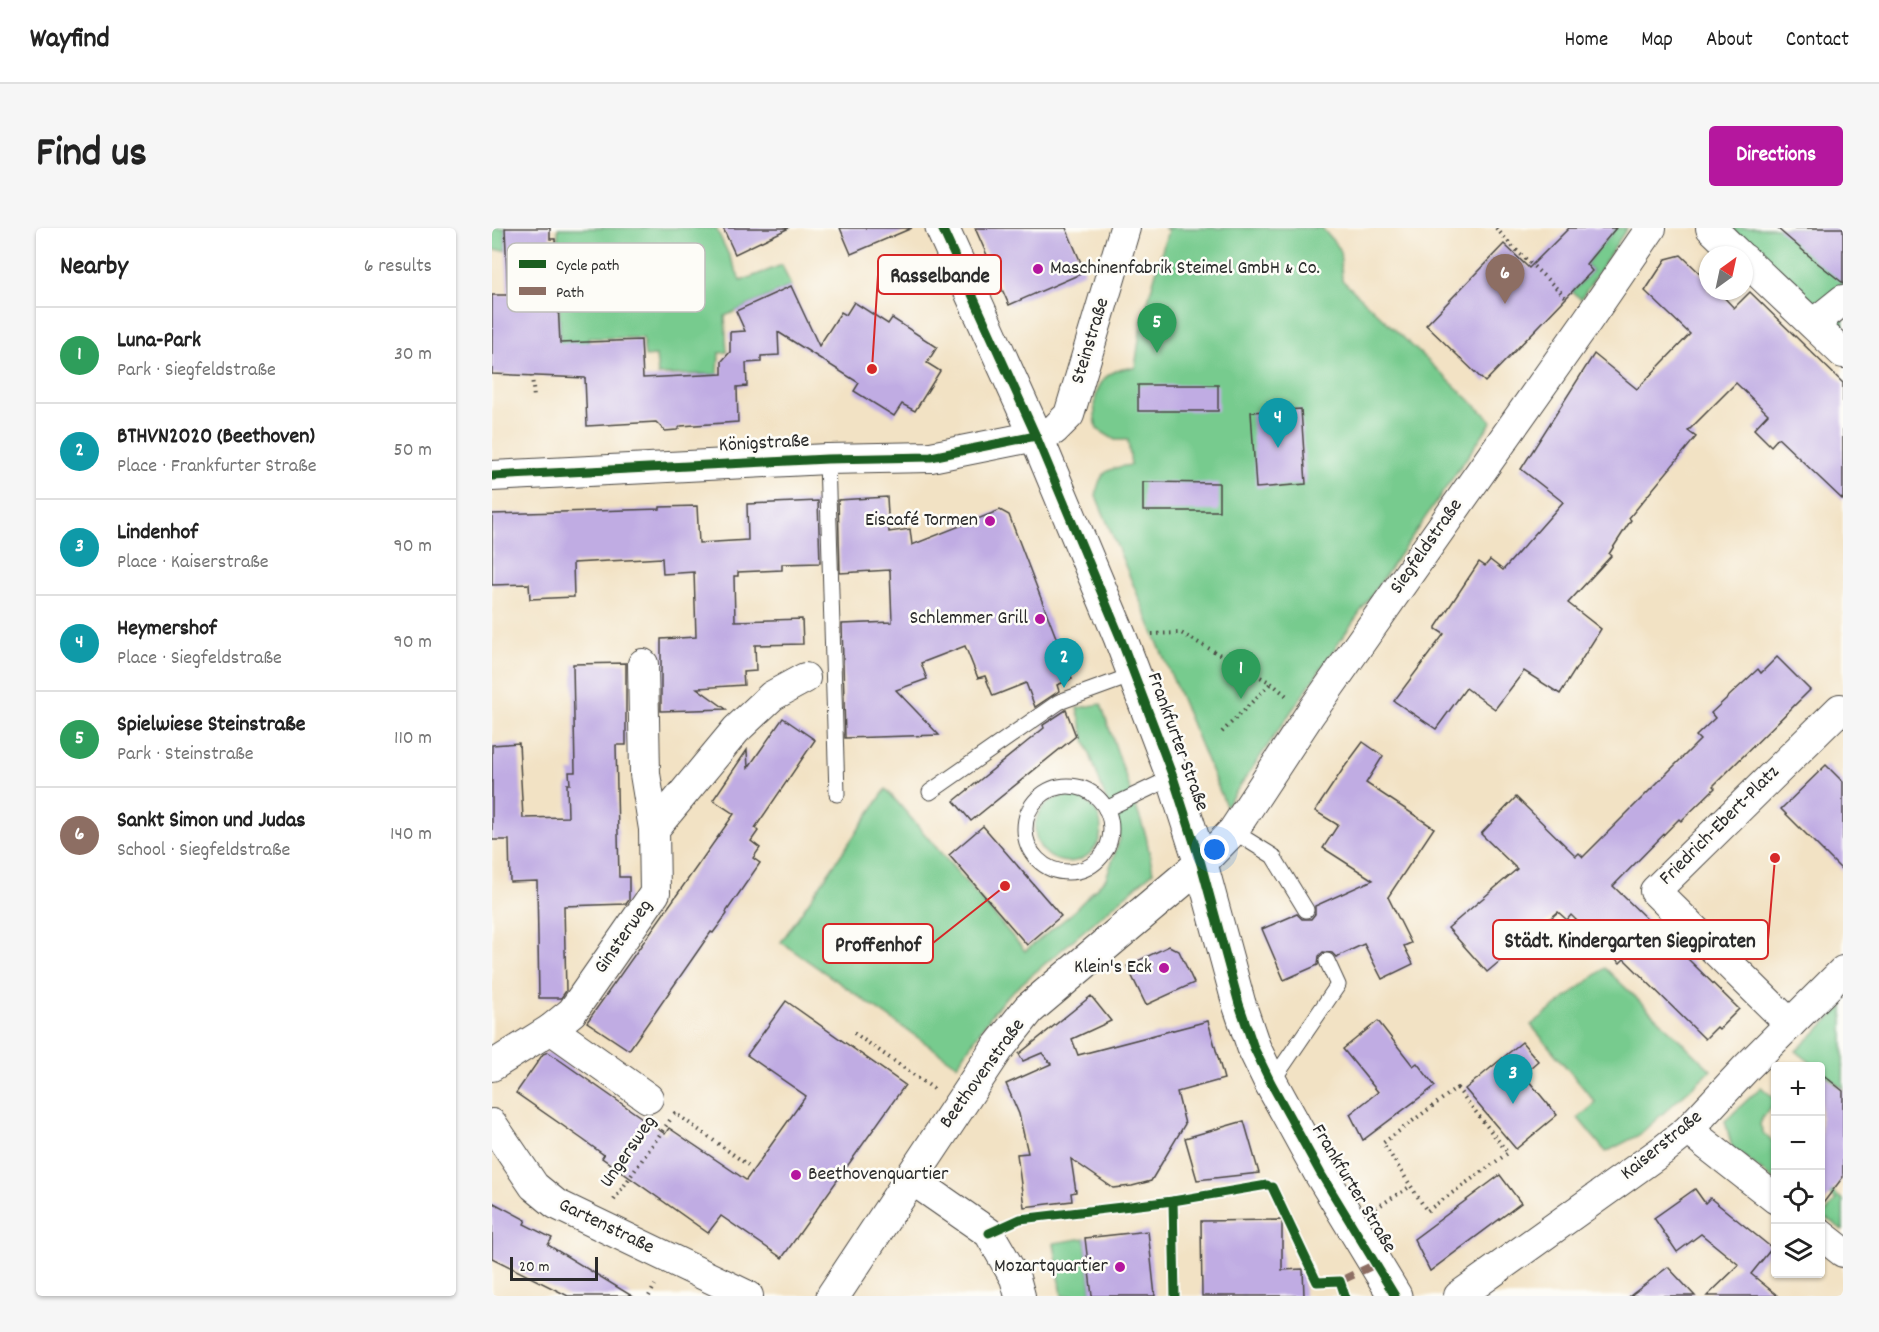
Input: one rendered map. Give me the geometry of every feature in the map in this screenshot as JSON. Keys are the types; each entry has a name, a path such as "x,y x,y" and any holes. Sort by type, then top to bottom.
{"main road":[{"name":"Frankfurter Straße","path":"942,228 1036,436 1120,636 1173,777 1201,864 1239,1004 1254,1048 1322,1174 1395,1296"},
{"name":"Beethovenstraße","path":"833,1296 997,1049 1029,1009 1201,864"}],"street":[{"name":"Steinstraße","path":"1036,436 1054,430 1069,415 1125,228"},
{"name":"Siegfeldstraße","path":"1201,864 1233,831 1310,714 1651,228"},
{"path":"1711,228 1730,246"},
{"path":"1753,267 1843,353"},
{"path":"1814,324 1843,300"},
{"name":"Königstraße","path":"492,476 827,459 931,457 1036,436"},
{"name":"Ginsterweg","path":"492,1066 551,1029 572,1012 655,893 654,829 645,774 643,664"},
{"path":"654,829 736,730 772,696 805,678"},
{"name":"Friedrich-Ebert-Platz","path":"1790,1024 1655,891 1840,709 1843,712"},
{"name":"Kaiserstraße","path":"1459,1296 1688,1130 1843,971"},
{"path":"551,1029 648,1098"},
{"name":"Gartenstraße","path":"492,1124 534,1186 556,1204 748,1296"},
{"path":"1688,1130 1771,1195"},
{"path":"910,1178 989,1233 1015,1278 1020,1296"},
{"path":"1825,1237 1843,1252"}],"lane":[{"path":"827,459 837,794"},
{"path":"930,792 1059,702 1133,675"},
{"path":"1106,809 1173,777"},
{"path":"1076,786 1098,798 1106,809 1111,833 1107,846 1097,860 1081,870 1068,872 1044,865 1028,846 1025,833 1028,814 1039,797 1050,790 1076,786"},
{"path":"1233,831 1274,856 1306,910"},
{"path":"1271,1083 1338,985 1328,961"}],"path":[{"path":"1496,228 1572,303 1587,321"},
{"path":"532,376 534,398"},
{"path":"1120,636 1181,633 1270,683 1310,714"},
{"path":"1222,732 1270,683"},
{"path":"854,1032 959,1106"},
{"path":"1457,1088 1508,1153 1427,1211 1411,1186 1383,1143 1457,1088"},
{"path":"1403,1191 1411,1186"}],"green space":[{"path":"492,228 505,228 506,250 492,250"},
{"path":"558,228 716,228 741,281 782,265 791,286 725,316 727,352 719,353 718,374 658,375 656,356 645,357 643,338 588,338 590,352 560,352 559,312 705,312 705,243 558,243"},
{"path":"1164,228 1322,228 1340,249 1342,280 1492,421 1226,806 1096,496 1102,476 1106,472 1131,465 1128,440 1115,440 1097,429 1096,395 1099,386 1112,373 1135,368 1141,325 1168,230"},
{"path":"1616,228 1627,228 1581,299 1572,292 1592,271 1586,264"},
{"path":"1731,228 1843,228 1843,332 1753,246"},
{"path":"1101,704 1146,836 1153,872 1006,997 957,1065 781,942 886,789 1025,951 1070,915 1106,878 1120,839 1086,743 1077,708"},
{"path":"1068,796 1080,799 1091,806 1098,817 1101,829 1098,841 1091,852 1080,859 1068,862 1056,859 1045,852 1038,841 1035,829 1038,817 1045,806 1056,799"},
{"path":"1605,968 1711,1070 1639,1135 1606,1152 1578,1118 1596,1103 1531,1025"},
{"path":"1843,1006 1843,1089 1825,1074 1825,1062 1810,1062 1796,1051"},
{"path":"1761,1087 1771,1096 1771,1108 1762,1118 1760,1125 1764,1134 1771,1140 1771,1178 1732,1147 1725,1121"},
{"path":"1825,1186 1843,1200 1843,1230 1825,1217 1825,1214 1836,1200 1825,1190"},
{"path":"1085,1238 1092,1296 1062,1296 1054,1243"}],"building":[{"path":"505,228 550,228 550,239 555,239 555,243 507,243 507,273"},
{"path":"723,228 789,228 735,254"},
{"path":"840,228 912,228 851,254"},
{"name":"Maschinenfabrik Steimel GmbH & Co.","path":"975,228 1066,228 1085,272 1009,305"},
{"path":"1569,228 1616,228 1586,264 1592,271 1485,382 1426,325 1504,244 1529,268"},
{"path":"1777,228 1843,228 1843,283 1815,261"},
{"path":"1681,255 1699,272 1699,300 1726,300 1734,308 1742,300 1753,300 1753,295 1843,383 1843,500 1778,438 1771,446 1754,429 1768,414 1736,383 1688,431 1696,437 1629,518 1631,520 1609,554 1611,556 1568,603 1601,629 1560,694 1524,671 1495,709 1466,688 1436,729 1394,701 1444,634 1436,627 1479,562 1485,566 1490,560 1503,570 1563,502 1521,469 1594,354 1637,389 1690,334 1645,291 1666,259"},
{"path":"791,286 819,346 841,312 846,315 854,302 888,324 892,318 937,347 927,363 940,371 915,411 902,404 894,416 854,391 859,383 778,332 779,355 761,356 761,362 746,363 747,386 737,387 738,422 681,426 677,430 665,431 656,422 587,426 585,378 492,374 492,295 507,295 507,312 559,312 560,343 641,340 643,378 722,374 722,361 730,352 730,332 745,331 736,311"},
{"path":"1138,385 1218,385 1218,411 1138,411"},
{"path":"1301,409 1306,484 1256,488 1251,412"},
{"path":"1143,482 1219,483 1219,511 1143,511"},
{"path":"887,497 889,532 910,529 912,545 1000,510 1009,515 1072,679 1057,685 1059,691 1035,707 1026,683 993,696 985,676 978,678 965,646 921,663 927,679 896,690 939,735 845,738 842,624 892,622 890,570 840,573 838,500"},
{"path":"818,501 820,563 782,564 782,570 738,572 738,576 734,576 735,621 802,619 803,644 755,645 756,671 743,672 744,685 697,688 726,709 661,711 661,639 696,637 694,572 663,574 662,558 573,563 574,597 530,599 529,584 492,585 492,514 697,506 699,543 748,540 747,504"},
{"path":"1777,657 1810,690 1713,786 1715,788 1681,821 1679,819 1613,886 1689,956 1687,958 1739,1009 1705,1039 1624,959 1620,963 1571,915 1567,920 1558,912 1487,972 1448,928 1517,869 1481,834 1516,797 1576,856 1579,853 1583,857 1700,740 1696,736 1715,718 1711,713 1758,669 1761,673"},
{"path":"626,663 626,745 616,745 619,877 629,877 629,900 626,904 564,906 566,991 561,998 539,998 537,881 510,882 509,840 492,840 492,745 519,743 523,818 568,817 567,784 570,784 569,772 575,772 573,664"},
{"path":"1066,710 1076,736 971,821 954,801 1044,728 1043,725"},
{"path":"783,718 815,740 755,828 758,831 751,841 760,848 753,858 760,863 726,912 727,914 713,933 711,932 629,1050 587,1022 734,814 713,800 747,750 748,768"},
{"path":"1363,742 1383,756 1366,783 1434,828 1388,897 1411,943 1404,946 1413,964 1382,979 1364,944 1336,957 1332,953 1323,952 1319,956 1318,965 1284,980 1262,929 1297,914 1302,919 1311,919 1315,914 1315,906 1373,880 1323,848 1338,825 1315,811"},
{"path":"1826,765 1843,782 1843,871 1781,809"},
{"path":"983,826 1061,916 1027,945 949,855"},
{"path":"1169,946 1179,951 1194,983 1146,1005 1127,966"},
{"path":"1091,996 1111,1021 1072,1039 1078,1055 1208,1021 1224,1079 1177,1092 1185,1124 1151,1181 1113,1188 1071,1159 1076,1192 1071,1193 1072,1201 1024,1207 1017,1154 1028,1153 1019,1114 1006,1084 1051,1064 1042,1053 1023,1061 1019,1054"},
{"path":"786,1001 905,1085 782,1258 721,1216 708,1233 602,1158 604,1155 516,1093 543,1054 548,1052 665,1134 669,1128 746,1180 806,1096 747,1055"},
{"path":"1378,1021 1413,1066 1417,1063 1435,1086 1363,1140 1350,1114 1378,1092 1343,1049"},
{"path":"1522,1042 1538,1061 1523,1074 1557,1115 1516,1149 1465,1089"},
{"path":"1825,1076 1843,1091 1843,1177 1825,1201"},
{"path":"1244,1121 1259,1173 1197,1180 1185,1138"},
{"path":"1500,1175 1521,1203 1430,1271 1414,1239"},
{"path":"1695,1189 1705,1203 1710,1198 1771,1247 1751,1274 1778,1296 1707,1296 1739,1265 1701,1234 1677,1252 1654,1218"},
{"path":"492,1202 526,1220 524,1224 552,1238 548,1245 632,1296 568,1296 492,1258"},
{"path":"1282,1220 1282,1270 1303,1269 1304,1296 1202,1296 1201,1221"},
{"name":"Mozartquartier","path":"1148,1231 1155,1296 1092,1296 1085,1238"},
{"path":"1668,1267 1695,1296 1630,1296"}],"marked path":[{"path":"1340,1281 1376,1264"}],"cycle path":[{"path":"942,228 1036,436 1120,637 1173,777 1201,864 1239,1004 1254,1048 1321,1174 1395,1296"},
{"path":"492,476 827,459 931,457 1036,436"},
{"path":"989,1233 1020,1219 1173,1201 1267,1185"},
{"path":"1272,1187 1317,1282 1340,1281 1345,1296"},
{"path":"1173,1201 1175,1296"}],"place":[{"name":"Maschinenfabrik Steimel GmbH & Co.","path":"1038,269"},
{"name":"Sankt Simon und Judas","path":"1505,304"},
{"name":"Spielwiese Steinstraße","path":"1157,353"},
{"name":"Rasselbande","path":"872,369"},
{"name":"Heymershof","path":"1278,448"},
{"name":"Eiscafé Tormen","path":"990,521"},
{"name":"Schlemmer Grill","path":"1040,619"},
{"name":"BTHVN2020 (Beethoven)","path":"1064,688"},
{"name":"Luna-Park","path":"1241,699"},
{"name":"Städt. Kindergarten Siegpiraten","path":"1775,858"},
{"name":"Proffenhof","path":"1005,886"},
{"name":"Klein's Eck","path":"1164,968"},
{"name":"Lindenhof","path":"1513,1104"},
{"name":"Beethovenquartier","path":"796,1175"},
{"name":"Mozartquartier","path":"1120,1267"}]}
